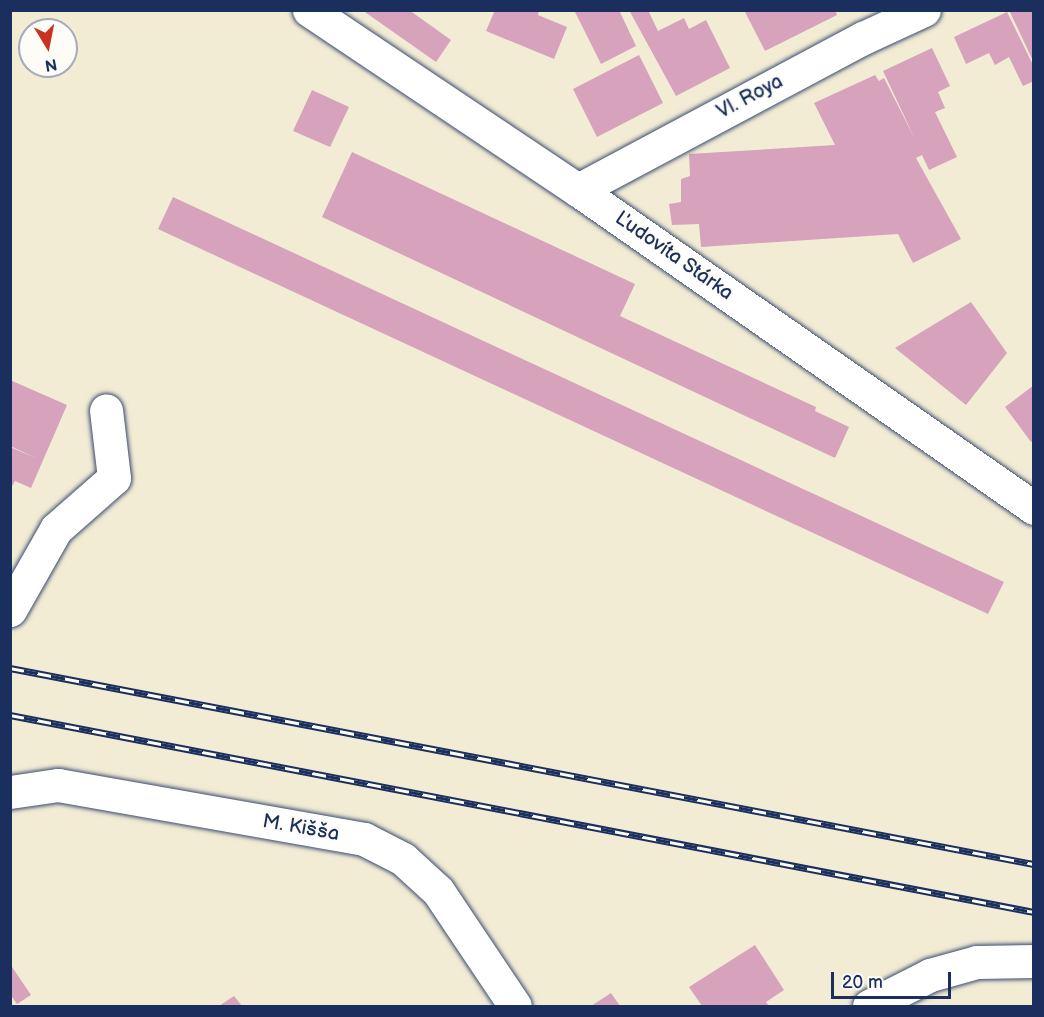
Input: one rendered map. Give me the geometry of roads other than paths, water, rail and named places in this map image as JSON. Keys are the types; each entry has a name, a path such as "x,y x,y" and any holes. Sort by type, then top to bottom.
{"street":[{"name":"Ľudovíta Stárka","path":"309,10 578,190 1034,508"},
{"name":"Vl. Roya","path":"578,190 863,38 924,10"},
{"path":"10,610 56,529 114,478 106,410"},
{"name":"M. Kišša","path":"10,792 58,785 364,839 403,859 438,891 514,1006"},
{"path":"869,1006 930,975 976,962 1034,961"}],"railway":[{"path":"10,668 1034,864"},
{"path":"10,715 1034,912"}]}
